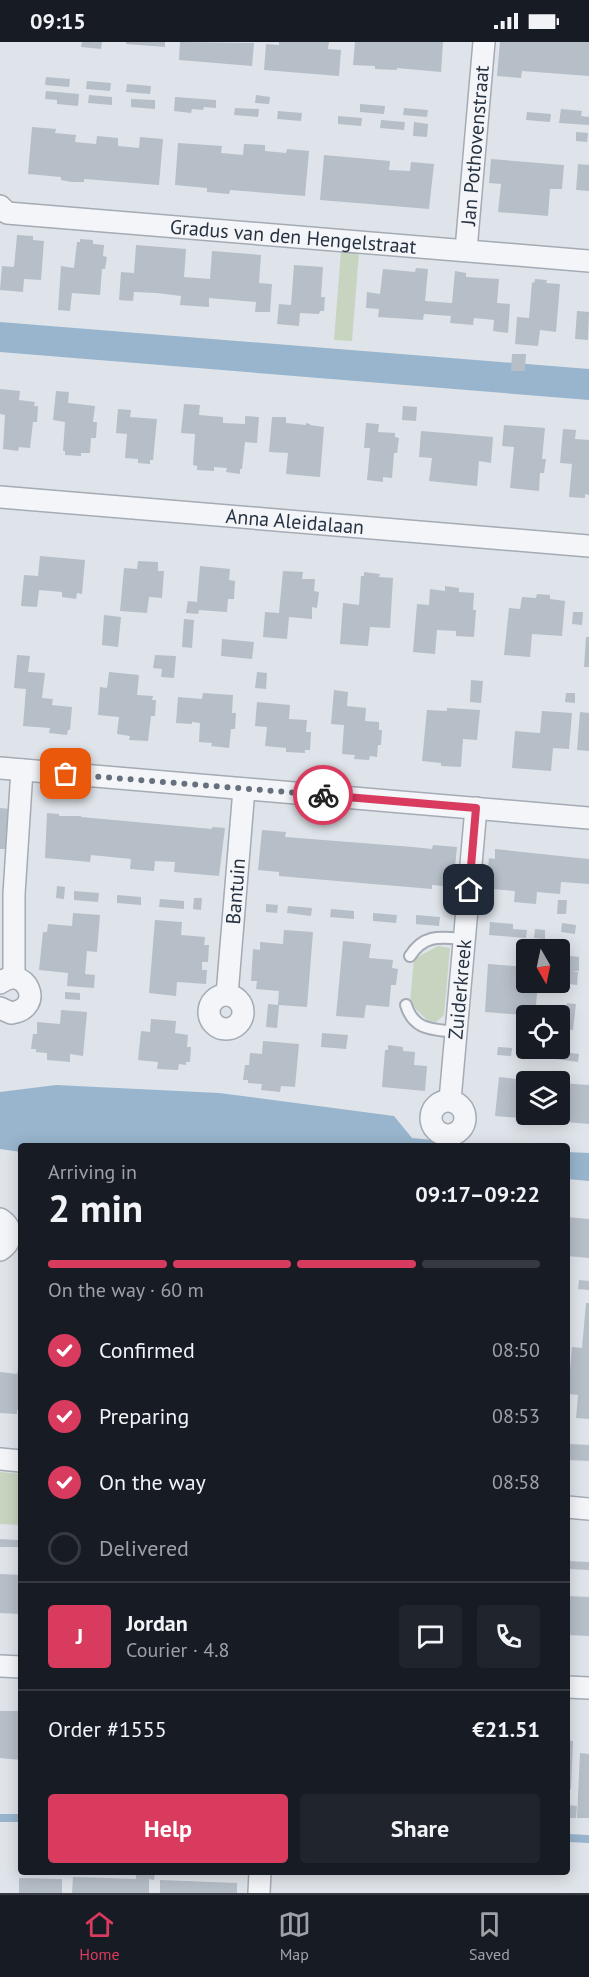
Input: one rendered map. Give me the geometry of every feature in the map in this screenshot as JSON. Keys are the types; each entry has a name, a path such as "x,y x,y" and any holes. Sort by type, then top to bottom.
{"street":[{"name":"Jan Pothovenstraat","path":"465,250 484,42"},
{"name":"Gradus van den Hengelstraat","path":"0,206 7,213 589,261"},
{"name":"Anna Aleidalaan","path":"0,497 589,546"},
{"path":"0,768 589,818"},
{"path":"0,1008 11,1013 23,1010 28,1005 30,993 29,987 20,979 7,980 22,770"},
{"name":"Bantuin","path":"227,995 244,789"},
{"name":"Zuiderkreek","path":"450,1100 476,808"},
{"path":"0,1219 8,1226 10,1232 7,1244 0,1250"},
{"path":"0,1459 18,1461"},
{"path":"570,1507 589,1509"},
{"path":"0,1666 18,1667"},
{"path":"570,1687 589,1688"},
{"path":"259,1893 260,1875"}],"lane":[{"path":"410,956 425,940 440,937 464,939"},
{"path":"406,1005 409,1015 417,1024 428,1029 456,1032"}],"green space":[{"path":"341,251 359,252 352,341 334,340"},
{"path":"438,946 450,948 444,1015 436,1022 428,1021 410,1003 414,959"},
{"path":"0,1472 18,1474 18,1525 0,1524"}],"water":[{"path":"0,322 589,369 589,400 0,352"},
{"path":"56,1085 219,1093 394,1116 412,1138 464,1143 18,1143 18,1152 0,1149 0,1092"},
{"path":"570,1152 589,1153 589,1181 570,1179"}],"building":[{"path":"82,42 102,42 101,49 81,47"},
{"path":"126,42 165,42 165,47 126,44"},
{"path":"180,42 254,43 252,66 179,60"},
{"path":"279,42 329,42 328,49 341,50 339,76 264,70 266,44 279,45"},
{"path":"355,42 443,42 441,72 397,68 397,70 375,69 375,66 353,65"},
{"path":"500,42 589,42 589,76 522,71 521,78 497,76"},
{"path":"46,77 70,79 69,87 45,85"},
{"path":"87,81 111,83 110,91 86,89"},
{"path":"127,84 151,86 150,94 126,92"},
{"path":"46,91 79,94 78,106 57,104 57,100 45,99"},
{"path":"89,95 112,97 112,105 88,103"},
{"path":"256,95 270,97 269,104 255,103"},
{"path":"175,97 216,100 216,108 192,109 191,113 174,111"},
{"path":"131,99 155,100 155,109 131,107"},
{"path":"360,104 385,106 384,114 360,112"},
{"path":"235,108 259,109 258,117 234,115"},
{"path":"404,108 428,110 427,117 403,115"},
{"path":"561,109 582,111 581,116 589,117 589,125 559,123"},
{"path":"278,111 302,113 301,121 277,119"},
{"path":"527,112 551,114 550,122 526,120"},
{"path":"338,116 362,118 361,126 338,124"},
{"path":"381,120 405,122 404,130 380,128"},
{"path":"414,122 428,124 427,137 413,136"},
{"path":"32,127 56,129 55,133 76,135 75,142 96,144 97,136 118,138 118,146 139,148 140,137 163,139 159,185 84,179 84,182 72,182 61,180 61,177 28,174"},
{"path":"576,132 588,133 587,142 576,141"},
{"path":"178,143 222,146 221,153 243,155 244,144 265,145 265,151 286,153 287,149 309,151 305,196 230,190 229,194 207,192 207,188 175,185"},
{"path":"324,155 390,161 389,170 410,171 411,162 434,164 429,209 320,200"},
{"path":"491,159 564,165 562,189 550,189 548,216 498,212 501,184 489,183"},
{"path":"578,164 589,165 589,191 576,190"},
{"path":"17,235 33,236 33,240 44,241 41,280 24,279 23,292 0,290 2,266 14,267"},
{"path":"80,239 93,240 93,244 104,245 103,256 107,257 105,269 102,269 100,295 72,293 70,311 58,310 61,266 74,268 77,242 80,242"},
{"path":"136,245 186,249 184,277 210,279 212,251 261,255 259,283 272,284 270,312 255,312 256,302 209,298 209,307 180,305 181,296 157,293 134,292 133,301 119,300 121,272 134,273"},
{"path":"294,265 323,267 321,297 325,297 324,311 320,311 319,314 300,313 299,326 277,324 279,304 291,305"},
{"path":"416,268 428,269 425,301 452,303 455,271 466,273 466,277 499,279 497,303 510,304 508,333 493,331 494,320 474,318 473,325 450,323 451,316 424,314 423,320 378,317 379,309 366,308 367,292 380,294 383,269 415,272"},
{"path":"535,279 560,284 556,332 540,330 538,346 515,344 517,317 529,318 532,282 534,283"},
{"path":"577,311 589,312 588,340 575,339"},
{"path":"512,354 526,354 525,371 511,371"},
{"path":"0,389 20,391 19,400 35,402 34,406 38,406 37,422 33,422 30,448 19,447 18,451 3,449 5,415 0,414"},
{"path":"56,391 69,392 68,403 95,406 93,422 97,422 96,438 91,438 90,453 81,453 81,456 65,455 63,451 65,422 53,420"},
{"path":"184,404 200,405 199,415 223,417 223,423 245,424 245,416 259,417 257,443 245,442 240,474 226,472 227,468 214,467 214,471 197,470 197,466 193,465 195,434 181,433"},
{"path":"403,406 417,407 416,421 402,420"},
{"path":"118,409 131,410 130,417 157,419 153,460 150,460 150,464 138,463 138,459 125,458 127,434 116,433"},
{"path":"272,417 286,417 286,423 306,425 306,423 324,427 320,477 286,474 288,453 269,452"},
{"path":"366,423 379,424 378,432 395,433 395,437 399,438 397,453 394,453 392,478 383,477 383,482 367,480 370,448 364,448"},
{"path":"504,425 545,428 542,459 546,459 544,473 540,473 539,491 510,488 514,447 502,446"},
{"path":"563,429 576,430 575,439 589,440 589,495 585,494 585,498 569,497 572,464 560,463"},
{"path":"421,431 493,437 491,463 479,461 477,486 429,481 432,458 419,457"},
{"path":"40,556 85,560 82,594 77,593 76,599 62,597 62,592 39,590 37,607 21,606 24,575 38,576"},
{"path":"138,561 158,562 158,571 164,571 162,598 149,597 147,613 120,611 124,568 137,569"},
{"path":"200,566 230,569 229,580 235,581 234,599 228,599 227,612 199,610 198,614 186,613 188,601 197,602"},
{"path":"283,571 303,572 302,579 315,579 314,591 319,592 317,608 312,607 312,619 289,617 287,639 263,637 265,612 279,613"},
{"path":"364,572 380,574 379,577 393,578 390,628 370,627 368,646 340,644 343,603 359,605 361,576 364,576"},
{"path":"445,586 459,588 459,592 474,593 473,610 476,610 474,637 456,636 456,631 437,630 435,654 413,652 417,604 429,605 430,589 445,591"},
{"path":"537,594 550,595 550,599 565,601 562,636 532,634 530,657 504,655 509,608 520,609 522,597 536,598"},
{"path":"573,612 583,612 582,625 572,624"},
{"path":"104,615 121,617 118,647 102,645"},
{"path":"184,619 194,620 192,648 182,647"},
{"path":"586,637 589,637 589,667 584,667"},
{"path":"222,639 254,642 252,659 221,656"},
{"path":"17,655 30,656 28,672 45,673 42,698 53,699 52,705 72,707 70,730 67,735 49,733 50,728 23,726 26,689 14,688"},
{"path":"155,655 176,656 174,678 161,677 162,669 153,668"},
{"path":"109,672 139,675 137,695 153,696 152,700 156,700 155,716 151,716 148,741 129,740 130,736 117,734 119,717 98,715 100,687 107,688"},
{"path":"257,672 267,673 266,689 255,688"},
{"path":"471,680 483,681 481,703 470,702"},
{"path":"334,690 348,692 347,706 366,708 365,721 379,722 379,730 382,730 377,757 370,756 369,760 354,759 355,755 342,754 344,725 331,724"},
{"path":"203,693 233,695 232,713 236,713 235,729 231,729 229,748 199,742 200,723 176,723 178,697 202,699"},
{"path":"566,693 575,693 575,703 565,702"},
{"path":"257,702 290,705 289,719 307,720 306,732 311,732 310,750 305,750 305,753 286,752 286,748 265,746 267,727 255,726"},
{"path":"447,708 480,710 477,740 463,739 461,767 441,766 441,763 422,761 427,710 447,711"},
{"path":"542,711 572,713 569,749 553,748 551,771 512,768 515,731 540,733"},
{"path":"580,712 589,713 589,751 577,750"},
{"path":"0,808 10,809 6,849 0,849"},
{"path":"47,813 59,814 59,816 81,816 212,829 212,827 225,828 219,876 174,872 175,862 155,861 154,871 130,869 131,859 91,855 90,862 45,858"},
{"path":"262,830 286,832 285,837 432,849 433,845 457,847 453,887 432,885 432,889 279,876 279,872 258,870"},
{"path":"495,849 589,859 589,884 561,882 560,894 537,892 536,904 514,902 515,891 492,889 493,880 487,879 489,858 495,859"},
{"path":"57,886 65,887 64,899 56,898"},
{"path":"74,891 99,893 98,902 74,900"},
{"path":"117,895 141,897 141,905 117,903"},
{"path":"194,898 202,898 201,910 193,909"},
{"path":"160,899 184,901 184,909 159,907"},
{"path":"558,900 567,900 566,914 557,914"},
{"path":"266,904 278,905 277,913 266,912"},
{"path":"288,906 312,908 311,916 287,913"},
{"path":"331,909 354,911 354,919 330,917"},
{"path":"73,913 100,915 97,952 87,951 85,974 95,975 94,988 67,986 68,973 39,970 43,932 47,932 48,924 72,926"},
{"path":"373,913 397,915 396,923 373,921"},
{"path":"416,915 440,917 439,926 416,924"},
{"path":"155,920 182,922 181,935 205,937 204,945 209,945 208,962 202,962 202,970 207,970 206,984 177,982 176,996 149,993"},
{"path":"490,922 513,924 513,929 527,930 526,938 489,935"},
{"path":"562,923 576,925 575,934 561,932"},
{"path":"535,929 545,930 545,939 534,938"},
{"path":"284,930 313,932 307,1007 279,1005 277,1028 266,1027 268,1004 278,1005 279,991 256,989 257,981 251,981 253,949 260,950 260,942 283,944"},
{"path":"343,941 371,944 369,958 393,960 392,968 398,969 396,985 391,985 389,1007 366,1005 364,1018 336,1016"},
{"path":"570,956 579,957 579,971 572,971 578,972 577,985 570,984"},
{"path":"488,964 516,966 516,993 537,993 536,1005 516,1005 516,1014 485,1012"},
{"path":"65,992 80,993 80,1000 65,999"},
{"path":"567,1003 576,1004 573,1030 570,1030 570,1005"},
{"path":"61,1010 87,1012 83,1056 70,1054 70,1062 47,1060 47,1053 31,1049 33,1034 37,1034 37,1022 60,1024"},
{"path":"151,1019 176,1021 175,1033 188,1035 187,1047 191,1047 190,1062 186,1062 186,1065 179,1064 178,1070 157,1069 158,1062 138,1060 141,1031 150,1032"},
{"path":"322,1033 348,1035 346,1049 321,1047"},
{"path":"263,1041 299,1044 295,1087 281,1086 280,1092 261,1090 262,1084 248,1083 248,1080 243,1080 245,1065 249,1065 250,1053 262,1054"},
{"path":"388,1045 403,1047 403,1051 415,1052 414,1065 427,1066 425,1091 382,1087 385,1050 388,1050"},
{"path":"498,1047 512,1048 511,1056 497,1055"},
{"path":"570,1053 579,1054 578,1062 555,1059 570,1059"},
{"path":"499,1077 516,1079 516,1118 495,1116"},
{"path":"570,1084 589,1085 589,1124 570,1122"},
{"path":"570,1217 589,1219 589,1258 570,1256"},
{"path":"579,1280 589,1281 589,1290 578,1289"},
{"path":"586,1303 589,1303 589,1419 576,1418 578,1395 570,1394 572,1347 582,1348"},
{"path":"18,1370 17,1414 0,1413 0,1372 17,1374"},
{"path":"570,1444 589,1445 589,1461 570,1460"},
{"path":"0,1539 18,1540 18,1547 0,1547"},
{"path":"570,1561 589,1562 589,1570 570,1569"},
{"path":"0,1574 18,1575 18,1614 0,1613"},
{"path":"570,1596 589,1597 589,1636 570,1635"},
{"path":"0,1711 18,1711 18,1760 0,1758"},
{"path":"570,1740 573,1741 570,1789"},
{"path":"580,1753 589,1754 589,1818 577,1818"},
{"path":"570,1805 577,1806 576,1818 570,1818"},
{"path":"136,1875 155,1875 154,1880 149,1879 149,1893 72,1893 73,1877 136,1879"},
{"path":"19,1878 62,1879 62,1893 19,1893"},
{"path":"160,1880 237,1883 237,1893 160,1893"}],"waterway":[{"path":"0,1818 18,1818"},
{"path":"570,1838 589,1839"}],"way so far":[{"path":"66,774 323,795"}],"route":[{"path":"323,795 476,808 469,890"}]}
